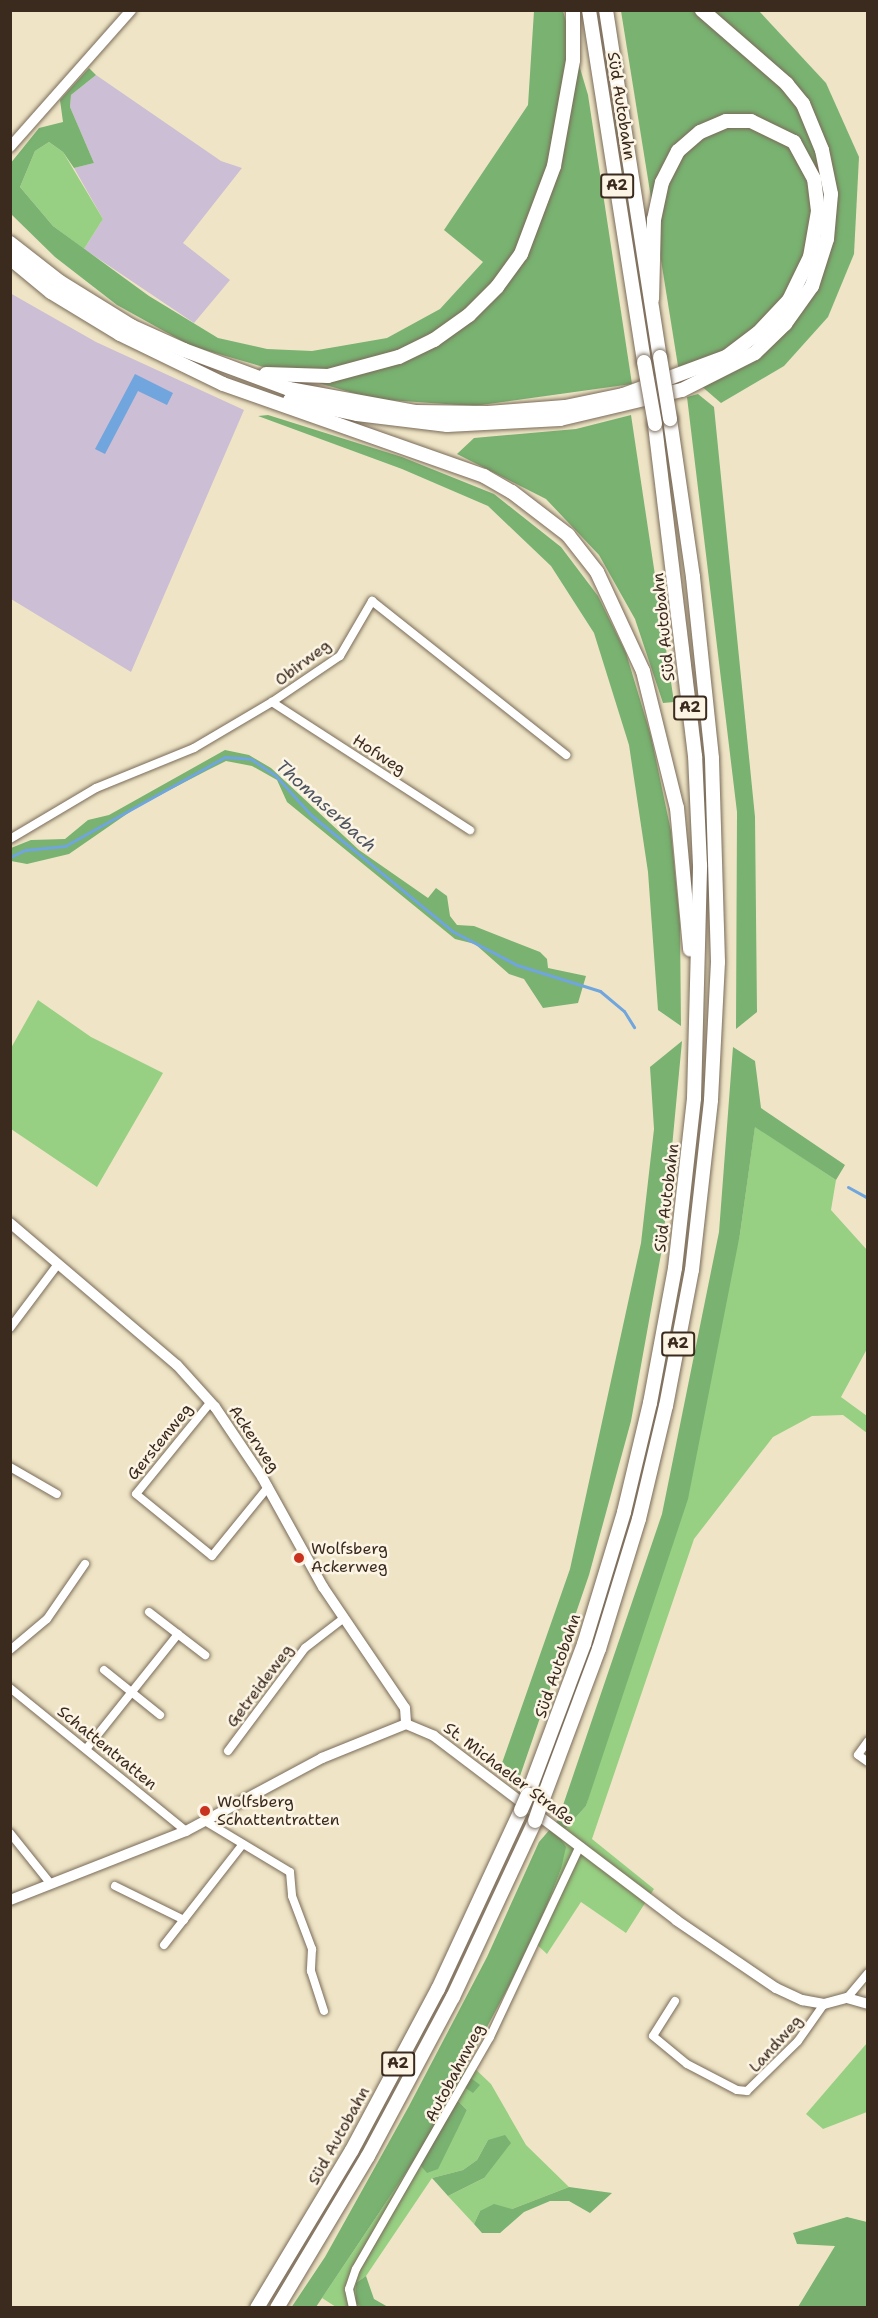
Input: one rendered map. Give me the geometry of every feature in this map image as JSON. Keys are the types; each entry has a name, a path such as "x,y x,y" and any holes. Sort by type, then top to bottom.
{"highway":[{"path":"245,373 328,376 399,357 434,340 469,315 497,287 521,254 555,165 573,60 573,10"},
{"name":"Süd Autobahn","path":"257,2307 352,2150 438,1989 528,1794 584,1644 624,1512 650,1402 675,1268 687,1176 699,994 694,756 655,424 589,10"},
{"name":"Süd Autobahn","path":"277,2307 368,2156 453,1997 535,1821 599,1649 656,1451 692,1270 711,1100 718,962 712,758 693,577 606,10"},
{"path":"185,366 301,403 357,414 416,423 497,424 560,419 629,405 682,390 755,353 785,324 812,286 827,238 831,194 822,150 803,104 787,84 702,10"},
{"path":"10,243 60,282 131,326 289,389 357,404 415,412 488,413 565,407 622,395 683,376 726,357 758,333 789,300 810,257 818,211 814,179 794,142 752,121 726,121 700,132 678,151 662,182 654,219 652,299"},
{"path":"10,258 83,313 185,366 267,401 484,477 512,492 568,535 597,572 620,616 643,671 661,735 677,808 691,962 699,994"}],"main road":[{"path":"10,147 130,10"},
{"name":"Ackerweg","path":"10,1223 177,1365 210,1403 268,1487 344,1618 405,1708 406,1724"},
{"path":"10,1900 186,1831 322,1758 406,1724"},
{"name":"St. Michaeler Straße","path":"406,1724 434,1736 676,1920 776,1988 802,2000 824,2004 847,1998"},
{"path":"847,1998 867,2004"}],"street":[{"name":"Obirweg","path":"10,839 96,788 194,748 272,702 340,656 372,601 566,755"},
{"name":"Hofweg","path":"272,702 470,830"},
{"path":"10,1328 58,1264"},
{"name":"Gerstenweg","path":"210,1403 136,1494 212,1556 268,1487"},
{"path":"10,1467 57,1494"},
{"path":"10,1650 47,1619 85,1564"},
{"path":"149,1612 205,1655"},
{"name":"Getreideweg","path":"228,1751 305,1648 344,1618"},
{"path":"87,1748 178,1634"},
{"path":"104,1670 160,1715"},
{"name":"Schattentratten","path":"10,1688 87,1748 186,1831"},
{"path":"867,1741 858,1755 867,1762"},
{"path":"205,1821 290,1872 292,1896 312,1949 311,1971 324,2011"},
{"path":"10,1833 50,1883"},
{"path":"164,1945 243,1844"},
{"name":"Autobahnweg","path":"353,2307 350,2289 356,2269 490,2037 580,1846"},
{"path":"115,1886 184,1920"},
{"path":"847,1998 867,1973"},
{"name":"Landweg","path":"675,2001 653,2036 687,2064 747,2091 798,2041 824,2004"}],"shaded area":[{"path":"96,75 221,161 242,168 183,243 230,280 194,323 84,249 103,219 74,168 94,163 70,107 71,95"},
{"path":"10,293 96,342 244,410 131,672 11,599"}],"green space":[{"path":"534,11 563,11 588,95 632,384 474,406 374,399 191,346 117,305 55,257 11,214 10,164 39,128 63,122 60,100 89,68 96,75 71,95 70,107 94,163 74,168 63,152 49,142 35,151 20,187 53,226 149,296 218,338 267,349 312,351 387,338 440,309 483,262 444,230 528,105"},
{"path":"621,11 759,11 826,83 859,157 854,254 828,317 784,366 721,403 678,366"},
{"path":"49,142 63,152 103,219 84,249 53,226 20,187 35,151"},
{"path":"698,394 714,407 755,817 757,1012 736,1029 737,812 687,397"},
{"path":"268,415 402,457 494,494 561,547 598,596 626,653 651,736 671,831 680,924 681,1026 658,1010 648,872 629,745 594,633 551,566 488,506 402,469 258,416"},
{"path":"631,415 674,702 663,703 635,619 599,555 546,499 457,454 474,438 576,429"},
{"path":"225,750 249,755 271,768 359,850 428,898 436,888 447,896 450,916 457,925 474,926 540,952 547,959 548,968 586,976 578,1003 543,1008 524,979 509,974 475,944 455,939 287,802 277,780 252,766 226,761 137,807 69,854 27,864 11,861 11,848 31,840 65,839 88,820 109,815"},
{"path":"38,1000 91,1037 163,1073 97,1187 11,1129 11,1048"},
{"path":"682,1041 663,1243 631,1421 589,1575 520,1776 502,1763 570,1569 641,1243 654,1129 650,1067"},
{"path":"733,1047 755,1061 761,1108 845,1165 836,1180 755,1127 740,1234 688,1499 586,1806 559,1836 566,1847 561,1869 533,1941 463,2072 480,2085 473,2093 457,2082 453,2096 467,2110 438,2169 427,2173 415,2159 316,2307 291,2308 325,2257 409,2106 487,1957 539,1842 558,1820 662,1514 719,1232"},
{"path":"755,1126 836,1180 831,1210 867,1250 867,1349 841,1397 867,1416 867,1433 843,1415 812,1416 773,1437 694,1539 592,1839 654,1889 626,1933 581,1902 547,1954 533,1941 561,1869 559,1836 586,1806 740,1234"},
{"path":"867,2043 867,2112 823,2129 806,2114"},
{"path":"470,2064 491,2084 526,2145 569,2187 512,2209 480,2211 474,2224 448,2196 484,2178 488,2140 477,2160 463,2170 432,2178 366,2276 356,2283 356,2303 361,2307 336,2307 322,2298 415,2159 454,2135 467,2110 453,2096 457,2082 479,2086 463,2072"},
{"path":"505,2135 511,2143 484,2178 448,2196 432,2178 463,2170 477,2160 488,2140"},
{"path":"569,2187 612,2193 590,2213 569,2201 550,2201 524,2212 500,2233 482,2233 474,2224 480,2211 494,2204 512,2209"},
{"path":"847,2217 867,2222 867,2307 798,2307 835,2246 797,2244 793,2233"},
{"path":"366,2276 374,2299 388,2307 361,2307 356,2303 356,2283"}],"water":[{"path":"135,374 173,393 167,405 138,391 105,454 95,449"}],"waterway":[{"name":"Thomaserbach","path":"10,857 25,850 65,846 225,757 251,759 276,776 311,815 452,931 517,965 600,991 624,1011 634,1027"},
{"name":"Thomaserbach","path":"848,1187 868,1198"}],"place":[{"name":"Wolfsberg Ackerweg","path":"299,1558"},
{"name":"Wolfsberg Schattentratten","path":"205,1811"}]}
